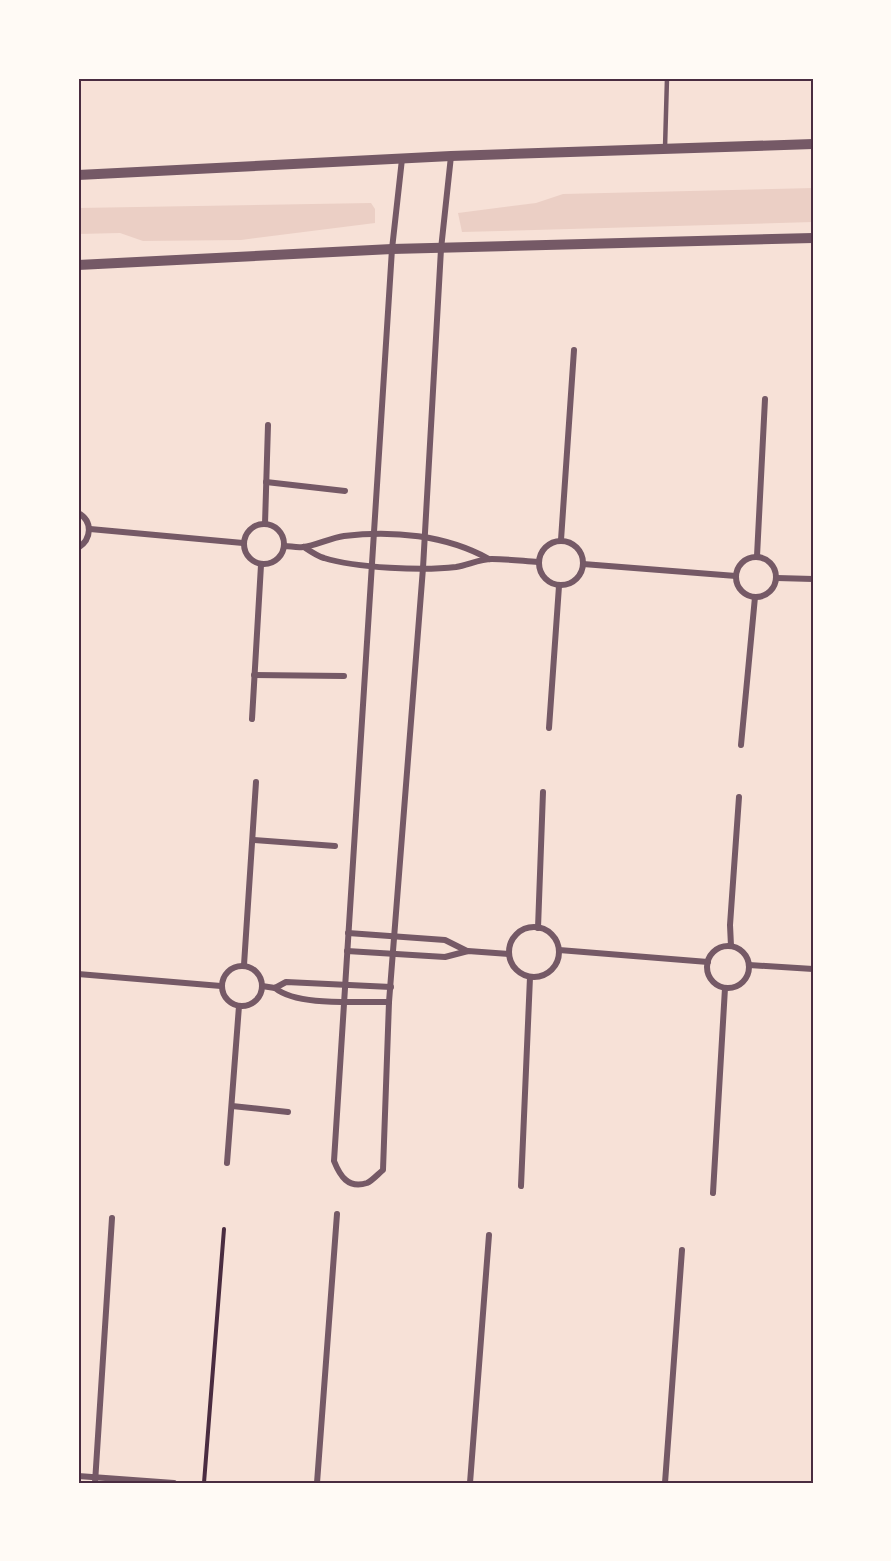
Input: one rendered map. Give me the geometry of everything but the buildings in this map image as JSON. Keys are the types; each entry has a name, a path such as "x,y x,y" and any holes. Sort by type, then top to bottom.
{"street":[{"path":"78,175 451,156 813,144"},
{"path":"402,159 392,249 334,1161 340,1176 351,1183 367,1183 382,1170 389,1002 423,568 441,249 451,156"},
{"path":"78,265 392,249 813,238"},
{"path":"561,540 574,350"},
{"path":"757,556 765,399"},
{"path":"265,524 268,425"},
{"path":"266,482 345,491"},
{"path":"78,513 85,517 90,529 88,540 78,548"},
{"path":"258,524 265,524 272,525 281,533 285,546 280,558 269,564 261,565 256,564 246,555 243,543 248,531 258,524"},
{"path":"90,529 243,543"},
{"path":"285,546 304,547 344,536 373,534 425,536 473,549 489,559"},
{"path":"561,540 573,544 581,552 583,564 580,575 571,583 560,586 549,582 540,574 538,562 541,551 550,543 561,540"},
{"path":"304,547 321,558 344,563 372,565 423,568 471,565 489,559 538,562"},
{"path":"757,556 767,560 774,567 777,578 773,588 766,595 755,597 745,594 738,586 736,576 739,566 747,559 757,556"},
{"path":"583,564 736,576"},
{"path":"252,719 261,565"},
{"path":"777,578 813,579"},
{"path":"549,728 560,586"},
{"path":"741,745 755,597"},
{"path":"255,675 344,676"},
{"path":"244,965 256,782"},
{"path":"538,928 543,792"},
{"path":"731,946 730,925 739,797"},
{"path":"253,840 336,846"},
{"path":"526,928 538,928 548,932 556,940 559,950 557,961 551,971 541,976 530,977 519,973 512,965 509,954 511,943 517,934 526,928"},
{"path":"348,933 445,940 468,951"},
{"path":"721,946 731,946 740,949 746,956 749,965 748,974 743,982 734,987 725,988 716,985 707,969 713,951 721,946"},
{"path":"559,950 708,963"},
{"path":"347,951 445,957 468,951 509,954"},
{"path":"244,965 257,972 262,986 259,997 250,1004 240,1006 226,999 221,986 224,975 233,967 244,965"},
{"path":"749,965 813,969"},
{"path":"78,974 221,986"},
{"path":"521,1186 530,977"},
{"path":"275,988 286,982 391,987"},
{"path":"262,986 275,988 284,995 312,1000 389,1002"},
{"path":"713,1192 725,988"},
{"path":"227,1163 240,1006"},
{"path":"232,1106 288,1112"},
{"path":"317,1483 337,1214"},
{"path":"95,1480 112,1218"},
{"path":"470,1483 489,1235"},
{"path":"665,1483 682,1250"},
{"path":"78,1476 95,1480 174,1483"}],"lane":[{"path":"665,148 667,78"}],"path":[{"path":"204,1483 224,1229"}],"shaded area":[{"path":"813,188 813,222 462,232 458,213 536,203 563,194"},
{"path":"371,203 375,209 375,223 241,240 143,241 120,233 78,234 78,208"}]}
